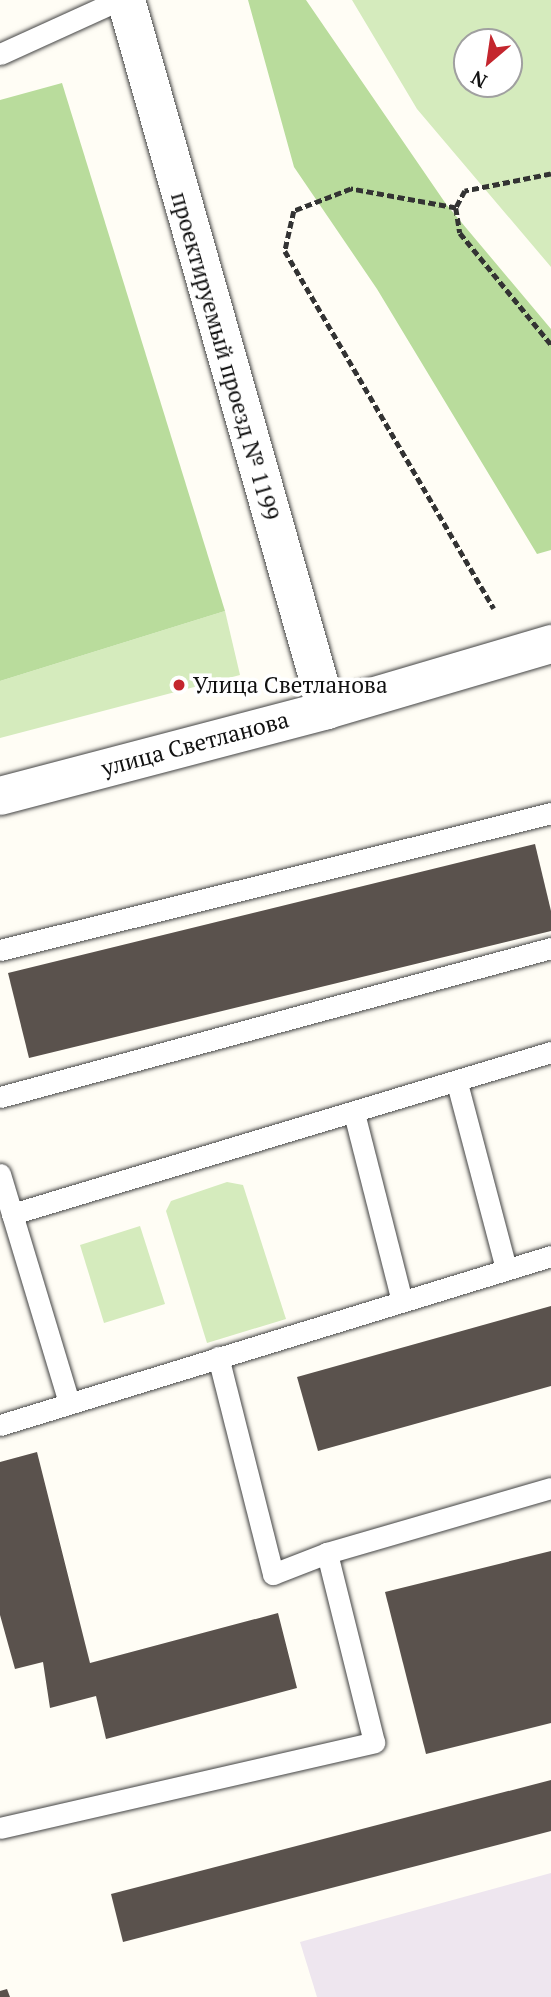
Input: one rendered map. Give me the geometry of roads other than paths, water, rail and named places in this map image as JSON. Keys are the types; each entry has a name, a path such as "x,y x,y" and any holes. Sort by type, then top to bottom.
{"street":[{"name":"проектируемый проезд № 1199","path":"126,0 327,710"},
{"name":"улица Светланова","path":"0,796 327,710 551,645"}],"lane":[{"path":"0,54 118,0"},
{"path":"0,950 551,813"},
{"path":"0,1097 551,948"},
{"path":"12,1214 457,1083 551,1052"},
{"path":"457,1083 506,1269"},
{"path":"354,1113 402,1301"},
{"path":"0,1174 69,1402"},
{"path":"0,1425 551,1256"},
{"path":"218,1357 273,1574 327,1553 551,1488"},
{"path":"0,1828 374,1742 327,1553"}],"place":[{"name":"Улица Светланова","path":"179,685"}]}
